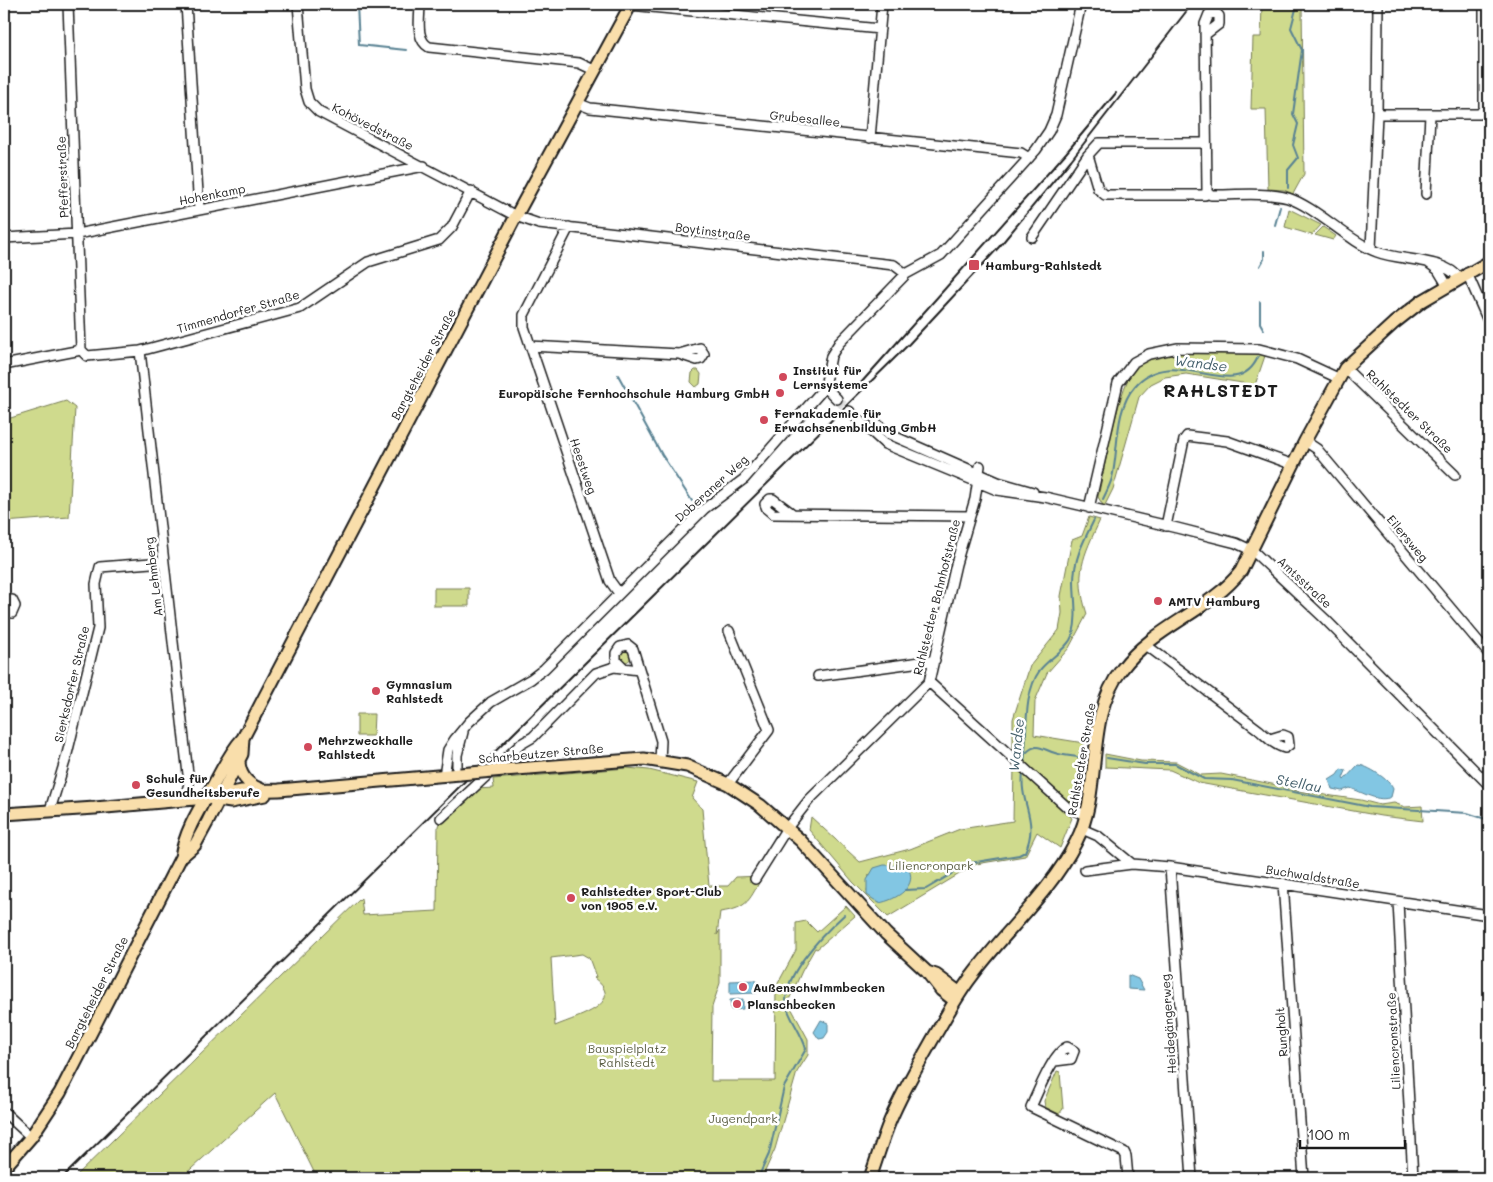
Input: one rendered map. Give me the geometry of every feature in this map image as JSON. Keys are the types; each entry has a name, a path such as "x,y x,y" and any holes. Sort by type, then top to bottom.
{"main road":[{"name":"Bargteheider Straße","path":"4,1168 31,1137 60,1093 181,857 183,841 233,749 243,738 516,216 630,4"},
{"name":"Rahlstedter Straße","path":"870,1178 900,1098 958,997 988,955 1060,870 1082,829 1086,815 1098,724 1105,699 1122,667 1146,645 1230,583 1242,571 1305,441 1345,368 1394,323 1447,285 1489,262"},
{"name":"Bargteheider Straße","path":"181,857 195,845 242,754 243,738"},
{"name":"Scharbeutzer Straße","path":"4,814 220,797 262,790 631,759 660,761 687,766 728,784 747,796 787,828"},
{"path":"239,760 240,769 245,779 251,785 262,790"},
{"name":"Scharbeutzer Straße","path":"220,797 238,801 279,790"},
{"path":"787,828 814,853 886,934 927,972 931,980 958,997"}],"street":[{"name":"Pfefferstraße","path":"68,4 80,350"},
{"path":"186,4 199,209"},
{"name":"Kohövedstraße","path":"298,4 305,89 309,102 318,112 516,216"},
{"path":"420,4 420,36 424,44 436,48 579,63 594,70"},
{"path":"630,4 880,29"},
{"path":"870,138 882,4"},
{"path":"837,399 825,386 830,360 836,345 906,274 941,255 1029,158 1049,130 1056,116 1081,4"},
{"path":"1371,249 1377,114 1378,4"},
{"path":"1377,114 1480,114 1484,108 1484,4"},
{"path":"1088,155 1098,189 1105,195 1205,196 1206,34"},
{"name":"Grubesallee","path":"577,103 590,108 1021,153 1029,158"},
{"path":"1426,194 1430,114"},
{"path":"1032,237 1088,155 1099,143 1104,141 1205,143"},
{"name":"Hohenkamp","path":"4,238 77,234 424,166"},
{"name":"Timmendorfer Straße","path":"4,365 80,350 87,356 140,351 300,308 368,262 439,240 452,227 471,191"},
{"path":"1206,191 1211,195 1288,198 1371,249 1450,268 1463,276 1489,324"},
{"name":"Boytinstraße","path":"516,216 539,224 569,228 894,265 906,274"},
{"name":"Heestweg","path":"569,228 524,315 524,327 610,581 618,592"},
{"path":"1430,264 1438,270 1447,285"},
{"path":"530,346 679,354"},
{"path":"1089,508 1118,383 1134,362 1149,354 1178,348 1259,349 1297,359 1338,378"},
{"name":"Am Lehmberg","path":"140,351 189,783 185,800"},
{"name":"Rahlstedter Straße","path":"1345,368 1455,475"},
{"name":"Doberaner Weg","path":"444,776 448,750 490,702 531,679 544,669 618,592 704,509 744,479 825,386"},
{"name":"Amtsstraße","path":"849,411 880,440 912,454 935,457 1044,497 1236,542 1253,551 1325,619 1489,785"},
{"path":"876,423 889,434 935,457"},
{"path":"1166,526 1184,440 1187,436 1193,435 1228,441 1294,465"},
{"name":"Eilersweg","path":"1305,441 1317,449 1489,654"},
{"name":"Rahlstedter Bahnhofstraße","path":"755,880 787,828 825,784 930,682 956,564 970,516 979,474"},
{"path":"793,514 970,516"},
{"name":"Sierksdorfer Straße","path":"50,810 66,758 98,628 96,584 100,567 164,562"},
{"path":"4,600 12,600 16,606 12,613 4,610"},
{"path":"728,784 769,730 729,631"},
{"path":"623,667 616,660 616,653 620,647 628,645 633,649 661,741 660,761"},
{"path":"1146,645 1270,739"},
{"path":"818,676 935,660"},
{"path":"441,818 521,744 533,737 596,673 606,669 623,667 639,670"},
{"path":"930,682 1068,808 1086,815"},
{"name":"Doberaner Weg","path":"458,774 457,755 464,730"},
{"path":"1082,829 1098,836 1132,864"},
{"name":"Buchwaldstraße","path":"1085,870 1132,864 1170,867 1489,915"},
{"name":"Heidegängerweg","path":"1170,867 1192,1178"},
{"name":"Rungholt","path":"1283,884 1304,1178"},
{"name":"Liliencronstraße","path":"1398,902 1413,1178"},
{"path":"1055,1061 1031,1107 1124,1152 1128,1178"},
{"path":"4,1112 31,1137"}],"green space":[{"path":"1262,4 1302,4 1304,174 1293,194 1284,190 1268,189 1266,109 1251,109 1253,37 1261,37"},
{"path":"1289,209 1321,225 1312,235 1285,227"},
{"path":"1323,227 1336,236 1333,240 1315,235"},
{"path":"1179,351 1266,353 1255,385 1186,374 1165,377 1151,384 1139,397 1113,489 1104,507 1098,497 1118,407 1130,375 1137,366 1147,360"},
{"path":"698,370 701,374 700,384 696,387 691,382 692,373"},
{"path":"66,401 75,408 69,517 4,522 4,420"},
{"path":"1089,517 1100,520 1082,566 1081,587 1087,614 1069,648 1047,673 1035,701 1034,735 1084,743 1076,809 1013,751 1013,719 1030,666 1059,630 1062,613 1061,596 1072,540 1082,536"},
{"path":"434,588 469,588 469,606 434,606"},
{"path":"623,650 627,650 631,656 627,662 623,662 619,658 619,654"},
{"path":"357,714 374,714 373,736 357,736"},
{"path":"1105,754 1141,761 1176,762 1201,775 1221,774 1282,786 1297,791 1361,800 1380,805 1394,803 1405,807 1422,806 1423,821 1381,816 1199,783 1170,770 1105,767"},
{"name":"Liliencronpark","path":"1014,765 1072,818 1060,848 1037,832 1025,856 976,864 888,917 853,882 809,830 811,817 860,862 910,849 960,829 1013,821","holes":["869,874 879,903 867,892"]},
{"path":"627,768 649,770 698,782 692,798 702,809 709,886 728,886 736,877 763,876 748,901 737,908 720,912 717,935 720,930 720,983 712,1007 711,1081 775,1081 776,987 796,950 796,923 806,921 817,932 846,906 855,916 817,949 815,948 788,1002 808,1039 808,1055 797,1072 775,1149 762,1178 317,1178 275,1093 181,1178 74,1178 361,898 363,915 437,911 438,826 441,819 477,789 494,788 493,779","holes":["582,954 589,958 596,977 594,978 603,987 605,995 602,1002 586,1014 555,1026 551,958"]},
{"path":"1057,1071 1060,1072 1063,1109 1059,1114 1045,1107 1044,1101"}],"water":[{"path":"1358,765 1372,770 1388,781 1393,789 1391,797 1386,799 1376,798 1350,788 1342,791 1332,789 1329,780 1337,775 1341,769 1346,771 1344,780"},
{"path":"884,865 907,866 910,880 908,886 899,895 879,903 867,895 867,880 874,868"},
{"path":"1128,975 1138,979 1144,990 1128,989"},
{"name":"Außenschwimmbecken","path":"756,980 757,993 730,994 730,981"},
{"name":"Planschbecken","path":"743,999 743,1009 731,1010 730,1000"},
{"path":"821,1020 828,1023 828,1032 824,1038 819,1039 814,1032"}],"waterway":[{"path":"357,4 359,45 406,50"},
{"name":"Wandse","path":"1288,188 1288,170 1298,158 1293,145 1298,124 1293,114 1302,50 1291,28 1296,9 1293,4"},
{"name":"Wandse","path":"1275,225 1280,207"},
{"name":"Wandse","path":"1260,266 1264,259 1264,251"},
{"name":"Wandse","path":"1260,302 1260,323 1264,330"},
{"name":"Wandse","path":"1103,499 1112,478 1120,418 1128,396 1135,386 1151,374 1168,370 1185,370 1220,376 1235,376 1248,371 1258,357"},
{"path":"618,375 662,455 692,501"},
{"name":"Wandse","path":"1024,763 1030,691 1040,670 1063,649 1073,634 1075,620 1074,573 1080,549 1094,520"},
{"name":"Stellau","path":"1026,753 1030,749 1040,747 1058,754 1084,758"},
{"name":"Stellau","path":"1107,758 1145,764 1175,764 1204,779 1232,780 1370,807 1467,813 1489,820"},
{"name":"Wandse","path":"905,890 926,889 970,863 1019,855 1025,852 1029,841 1030,821 1024,794 1023,773"},
{"name":"Wandse","path":"758,1178 769,1154 784,1087 806,1049 788,1010 786,998 789,985 795,972 814,945 844,915"},
{"name":"Wandse","path":"618,1178 679,1178"}],"tunnel":[{"path":"837,399 849,411"}],"railway":[{"path":"62,1178 909,344 999,247 1071,160 1192,4"},
{"path":"860,384 1066,153 1116,93"}],"place":[{"name":"Hamburg-Rahlstedt","path":"974,265"},
{"name":"Institut für Lernsysteme","path":"783,377"},
{"name":"Europäische Fernhochschule Hamburg GmbH","path":"780,393"},
{"name":"Fernakademie für Erwachsenenbildung GmbH","path":"764,420"},
{"name":"AMTV Hamburg","path":"1158,601"},
{"name":"Gymnasium Rahlstedt","path":"376,691"},
{"name":"Mehrzweckhalle Rahlstedt","path":"308,747"},
{"name":"Schule für Gesundheitsberufe","path":"136,785"},
{"name":"Rahlstedter Sport-Club von 1905 e.V.","path":"571,898"},
{"name":"Außenschwimmbecken","path":"743,987"},
{"name":"Planschbecken","path":"737,1004"}],"district":[{"name":"RAHLSTEDT","path":"1221,390"}],"park label":[{"name":"Bauspielplatz Rahlstedt","path":"627,1055"},
{"name":"Jugendpark","path":"743,1118"}]}
